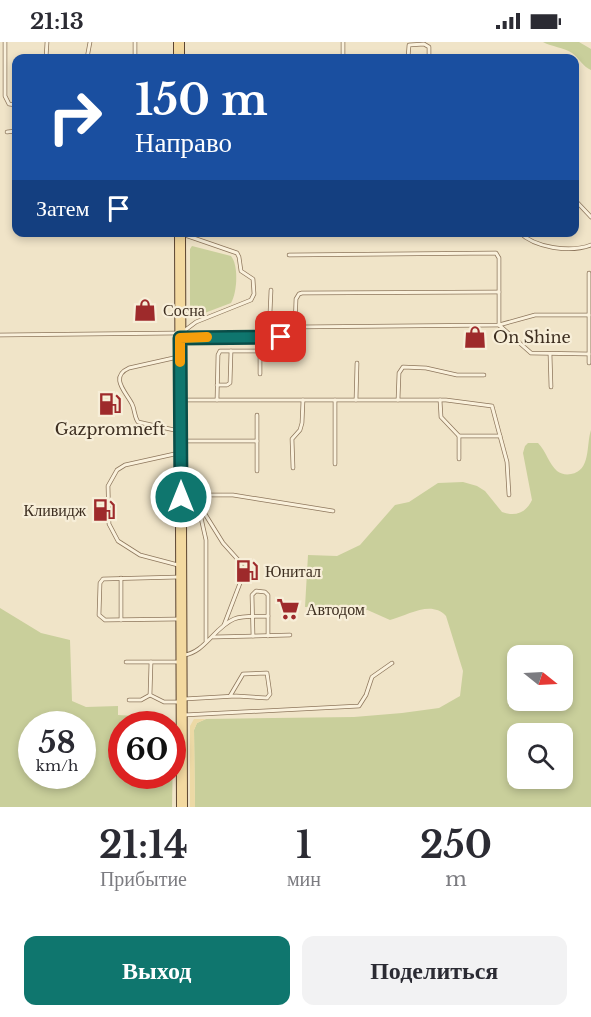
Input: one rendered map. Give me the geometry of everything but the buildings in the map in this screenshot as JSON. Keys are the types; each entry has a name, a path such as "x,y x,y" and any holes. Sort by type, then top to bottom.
{"main road":[{"path":"180,237 182,711"},
{"path":"181,789 181,807"}],"lane":[{"path":"5,42 5,96 9,104 12,104"},
{"path":"409,54 410,45 424,44 429,47 429,54"},
{"path":"7,132 12,131"},
{"path":"579,204 591,217"},
{"path":"180,335 196,322 248,302 254,294 253,279 241,271 237,253 191,237"},
{"path":"524,237 544,245 576,248 591,245"},
{"path":"289,255 494,253 499,258 499,325 531,353 589,354"},
{"path":"589,273 589,363"},
{"path":"269,337 271,290"},
{"path":"0,335 286,336 293,332 295,327 296,299 302,293 499,292"},
{"path":"295,327 499,325 536,315 589,315"},
{"path":"217,400 220,351 260,353 260,374"},
{"path":"217,385 227,385 230,382 231,351"},
{"path":"550,354 551,387"},
{"path":"180,357 123,371 121,387 131,402 138,422 180,436 257,441"},
{"path":"356,400 357,363"},
{"path":"398,400 399,373 403,368 426,368 458,375 483,375"},
{"path":"180,400 440,400 492,406 507,462 509,495"},
{"path":"293,468 292,439 300,430 302,423 303,400"},
{"path":"335,400 335,464"},
{"path":"440,400 441,417 459,436 459,459"},
{"path":"257,415 257,471"},
{"path":"459,436 500,436"},
{"path":"180,453 125,465 117,470 108,486 109,524 118,541 140,555 162,560 181,572"},
{"path":"181,496 233,495 333,511"},
{"path":"181,496 199,507 223,543 241,563 242,578 224,625"},
{"path":"199,507 206,540 206,641"},
{"path":"181,572 106,578 100,583 99,615 105,620 181,619"},
{"path":"121,578 122,620"},
{"path":"253,636 252,595 256,591 265,592 268,595 268,636"},
{"path":"126,662 182,658 193,653 224,625 240,617 268,616"},
{"path":"211,637 290,635"},
{"path":"150,694 151,662"},
{"path":"186,715 358,706 366,695 372,677 392,663"},
{"path":"150,694 164,702 230,696 258,699 269,697 267,673 243,674 230,696"},
{"path":"129,700 141,700 150,694"}],"green space":[{"path":"543,42 579,42 591,49 591,70 579,60 579,54"},
{"path":"192,246 231,256 236,273 236,286 231,303 194,317 190,315 190,249"},
{"path":"591,430 591,807 195,807 194,730 197,723 206,719 354,717 402,713 439,708 460,696 463,671 446,616 440,611 427,609 390,620 363,608 305,607 308,555 337,556 360,545 395,505 409,502 438,483 463,482 477,486 485,491 502,512 520,513 532,500 523,453 528,443 538,443 557,471 564,474 577,472 582,468 587,456"},
{"path":"0,608 41,633 70,640 72,701 86,707 118,706 118,711 108,711 108,789 172,789 172,807 0,807"}],"sand":[{"path":"194,719 206,719 197,723 194,730 195,807 190,807 190,726"}],"slow traffic":[{"path":"180,362 180,338 207,337"}],"place":[{"name":"Сосна","path":"145,310"},
{"name":"On Shine","path":"475,337"},
{"name":"Gazpromneft","path":"110,404"},
{"name":"Кливидж","path":"104,510"},
{"name":"Юнитал","path":"247,571"},
{"name":"Автодом","path":"288,609"}],"route":[{"path":"181,497 180,338 281,337"}]}
